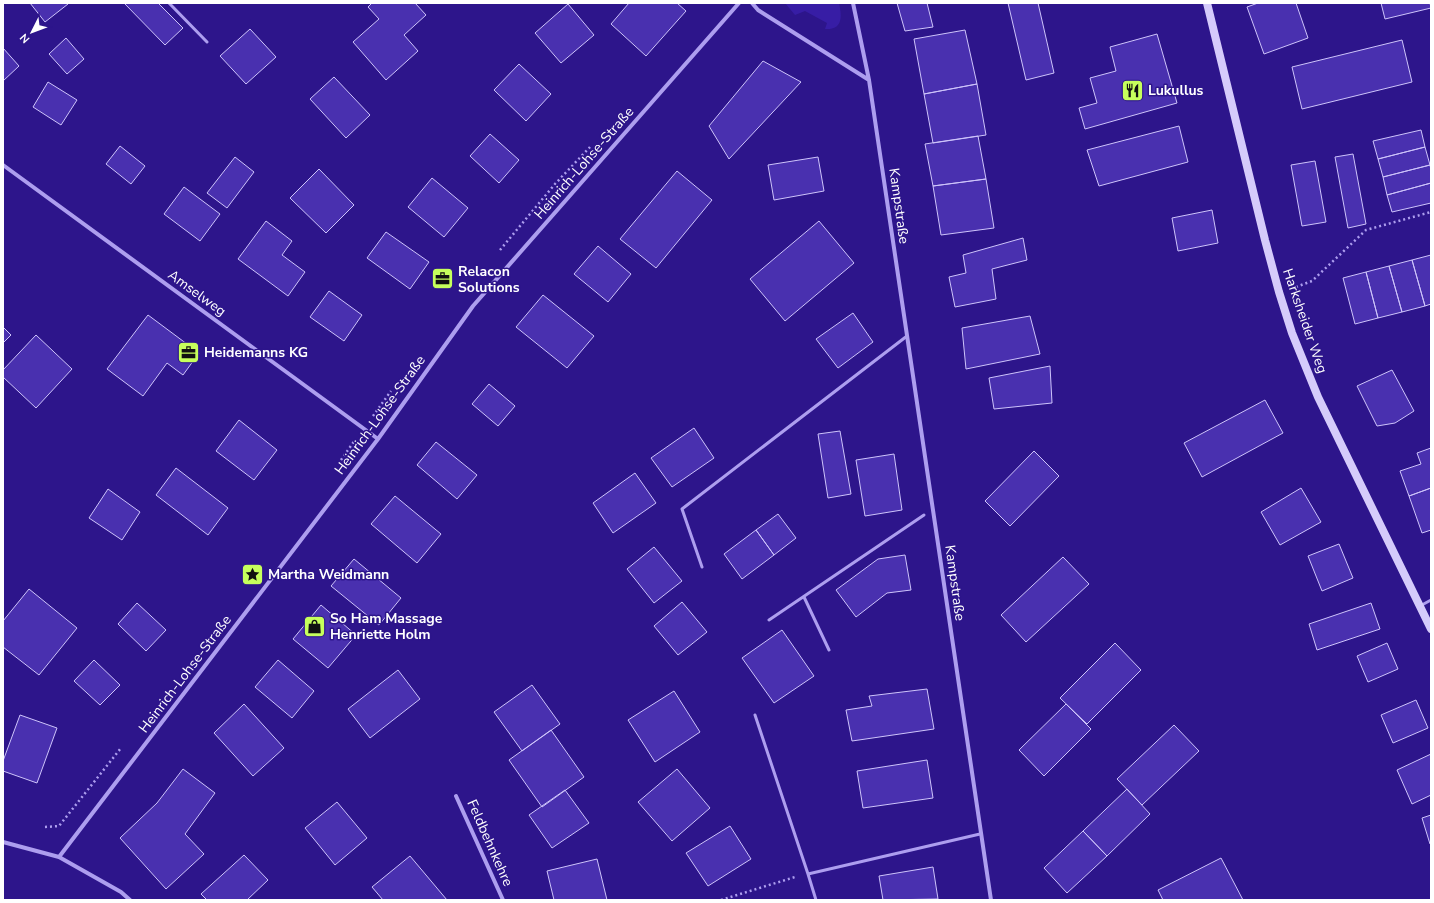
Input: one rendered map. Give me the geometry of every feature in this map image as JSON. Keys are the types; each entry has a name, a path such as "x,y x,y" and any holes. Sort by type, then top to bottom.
{"main road":[{"name":"Harksheider Weg","path":"1207,3 1279,292 1292,333 1318,397 1431,629"}],"street":[{"name":"Heinrich-Lohse-Straße","path":"59,857 378,439 473,306 739,3"},
{"path":"752,3 758,10 869,80"},
{"name":"Kampstraße","path":"853,3 869,80 991,900"},
{"name":"Amselweg","path":"3,165 378,439"},
{"name":"Feldbehnkehre","path":"456,796 503,900"},
{"path":"3,842 59,857 120,892 130,900"}],"lane":[{"path":"169,3 207,42"},
{"path":"702,567 682,509 907,336"},
{"path":"769,620 924,516"},
{"path":"804,596 830,650"},
{"path":"1420,606 1431,600"},
{"path":"754,715 816,900"},
{"path":"808,874 980,834"}],"path":[{"path":"1279,292 1312,281 1366,230 1431,212"},
{"path":"721,900 808,874"}],"shaded area":[{"path":"785,3 839,3 841,13 840,22 831,29 825,29 827,23 805,11 795,15"}],"building":[{"path":"30,3 67,3 68,4 45,22"},
{"path":"124,3 158,3 183,28 165,45"},
{"path":"372,3 415,3 426,15 404,35 418,51 386,80 353,42 379,19 368,7"},
{"path":"629,3 677,3 686,11 646,56 611,24"},
{"path":"897,3 927,3 933,27 905,31"},
{"path":"1008,3 1038,3 1054,73 1026,80"},
{"path":"1258,3 1296,3 1308,38 1264,54 1247,7"},
{"path":"1381,3 1430,3 1431,8 1385,19"},
{"path":"568,4 594,35 561,63 535,33"},
{"path":"250,29 276,57 246,84 220,56"},
{"path":"965,30 977,84 924,94 914,39"},
{"name":"Lukullus","path":"1157,34 1177,103 1085,129 1079,108 1097,103 1090,78 1116,71 1110,47"},
{"path":"66,38 84,59 67,74 49,54"},
{"path":"1402,40 1412,82 1302,109 1292,67"},
{"path":"3,48 19,66 3,81"},
{"path":"763,61 801,82 729,159 709,126"},
{"path":"519,64 551,94 526,121 494,90"},
{"path":"334,77 370,115 346,138 310,99"},
{"path":"48,82 77,100 61,125 33,107"},
{"path":"977,84 986,135 933,143 924,94"},
{"path":"1179,126 1188,162 1099,186 1087,150"},
{"path":"1421,130 1425,147 1378,159 1373,141"},
{"path":"490,134 519,160 499,183 470,156"},
{"path":"978,136 986,179 933,186 925,144"},
{"path":"120,146 145,166 131,184 106,164"},
{"path":"1425,147 1430,165 1383,177 1378,159"},
{"path":"1353,154 1366,224 1348,228 1335,157"},
{"path":"235,157 254,172 227,208 207,193"},
{"path":"818,157 824,191 774,200 768,165"},
{"path":"1315,161 1326,222 1302,226 1291,165"},
{"path":"1430,165 1431,183 1387,195 1383,177"},
{"path":"319,169 354,205 326,233 290,198"},
{"path":"677,171 712,200 656,268 620,239"},
{"path":"432,178 468,208 444,237 408,207"},
{"path":"986,179 994,228 941,235 933,186"},
{"path":"1431,183 1431,203 1392,212 1387,195"},
{"path":"184,187 220,214 200,241 164,214"},
{"path":"1212,210 1218,243 1178,251 1172,218"},
{"path":"266,221 292,241 282,255 305,272 288,296 238,259"},
{"path":"819,221 854,263 785,321 750,279"},
{"path":"386,232 429,262 410,289 367,258"},
{"path":"1023,238 1027,260 992,269 996,299 955,307 949,277 966,273 963,255"},
{"path":"598,246 631,274 608,302 574,274"},
{"path":"1431,255 1431,304 1425,306 1412,260"},
{"path":"1412,260 1425,306 1402,312 1389,266"},
{"path":"1389,266 1402,312 1378,318 1366,272"},
{"path":"1366,272 1378,318 1355,324 1343,278"},
{"path":"329,291 362,315 344,341 310,317"},
{"path":"543,295 594,336 567,368 516,327"},
{"path":"853,313 873,342 838,368 816,339"},
{"path":"148,315 199,353 183,375 167,363 143,396 107,369"},
{"path":"1030,316 1040,354 966,369 962,328"},
{"path":"3,327 11,335 3,343"},
{"path":"36,335 72,369 36,408 3,377 3,370"},
{"path":"1050,366 1052,403 994,409 989,378"},
{"path":"1392,370 1414,411 1395,423 1377,426 1357,386"},
{"path":"489,384 515,406 498,426 472,404"},
{"path":"1265,400 1283,433 1202,477 1184,443"},
{"path":"239,420 277,450 254,480 216,451"},
{"path":"694,428 714,458 672,487 651,458"},
{"path":"840,431 851,494 828,498 818,434"},
{"path":"436,442 477,475 457,499 417,465"},
{"path":"1431,448 1431,488 1409,496 1400,471 1421,464 1417,453"},
{"path":"1034,451 1059,476 1010,526 985,501"},
{"path":"894,454 902,510 865,516 856,460"},
{"path":"176,468 228,508 208,535 156,495"},
{"path":"635,473 656,503 613,533 593,503"},
{"path":"1301,488 1321,522 1280,545 1261,512"},
{"path":"1431,488 1431,530 1422,533 1409,496"},
{"path":"108,489 140,512 122,540 89,518"},
{"path":"395,496 441,534 417,563 371,524"},
{"path":"778,514 796,538 774,555 756,530"},
{"path":"756,530 774,555 742,579 724,554"},
{"path":"1339,544 1353,578 1322,591 1308,556"},
{"path":"654,547 682,581 654,603 627,569"},
{"path":"905,555 911,590 887,593 856,617 836,590 878,559"},
{"path":"1063,557 1089,584 1026,642 1001,615"},
{"path":"354,559 401,598 379,625 331,586"},
{"path":"29,589 77,628 39,675 3,647 3,621"},
{"path":"682,602 707,632 678,655 654,626"},
{"path":"137,603 166,630 146,651 118,624"},
{"path":"1371,603 1380,629 1317,650 1309,624"},
{"path":"321,605 356,635 328,668 293,639"},
{"path":"782,630 814,676 774,703 742,658"},
{"path":"1115,643 1141,670 1087,724 1060,698"},
{"path":"1387,643 1398,669 1368,682 1357,656"},
{"path":"94,660 120,685 100,705 74,681"},
{"path":"278,660 314,691 292,718 255,687"},
{"path":"398,670 420,699 370,738 348,709"},
{"path":"532,685 560,724 522,751 494,712"},
{"path":"927,689 934,729 852,741 846,710 872,706 869,696"},
{"path":"674,691 700,732 655,762 628,720"},
{"path":"1416,700 1428,728 1393,743 1381,715"},
{"path":"244,704 284,748 253,776 214,733"},
{"path":"1066,704 1091,729 1044,776 1019,750"},
{"path":"20,715 57,728 37,783 3,771 3,761"},
{"path":"1174,725 1199,751 1142,805 1117,779"},
{"path":"551,730 584,777 542,807 509,760"},
{"path":"1431,754 1431,795 1412,804 1397,770"},
{"path":"927,760 933,798 863,808 857,771"},
{"path":"183,769 215,793 185,834 204,854 166,889 120,838 157,803"},
{"path":"677,769 710,808 672,841 638,802"},
{"path":"1127,789 1150,814 1107,856 1083,831"},
{"path":"565,790 589,823 552,848 529,815"},
{"path":"337,802 367,838 335,865 305,828"},
{"path":"1431,815 1431,844 1430,844 1422,818"},
{"path":"730,826 751,859 708,886 686,853"},
{"path":"1083,831 1107,856 1067,893 1044,868"},
{"path":"244,855 268,880 247,900 207,900 201,894"},
{"path":"410,856 447,900 383,900 372,887"},
{"path":"1221,858 1243,900 1163,900 1158,890"},
{"path":"597,859 607,900 554,900 547,871"},
{"path":"933,867 938,899 883,900 879,876"}],"place":[{"name":"Lukullus","path":"1133,90"},
{"name":"Relacon Solutions","path":"442,279"},
{"name":"Heidemanns KG","path":"188,352"},
{"name":"Martha Weidmann","path":"252,574"},
{"name":"So Ham Massage Henriette Holm","path":"314,626"}]}
